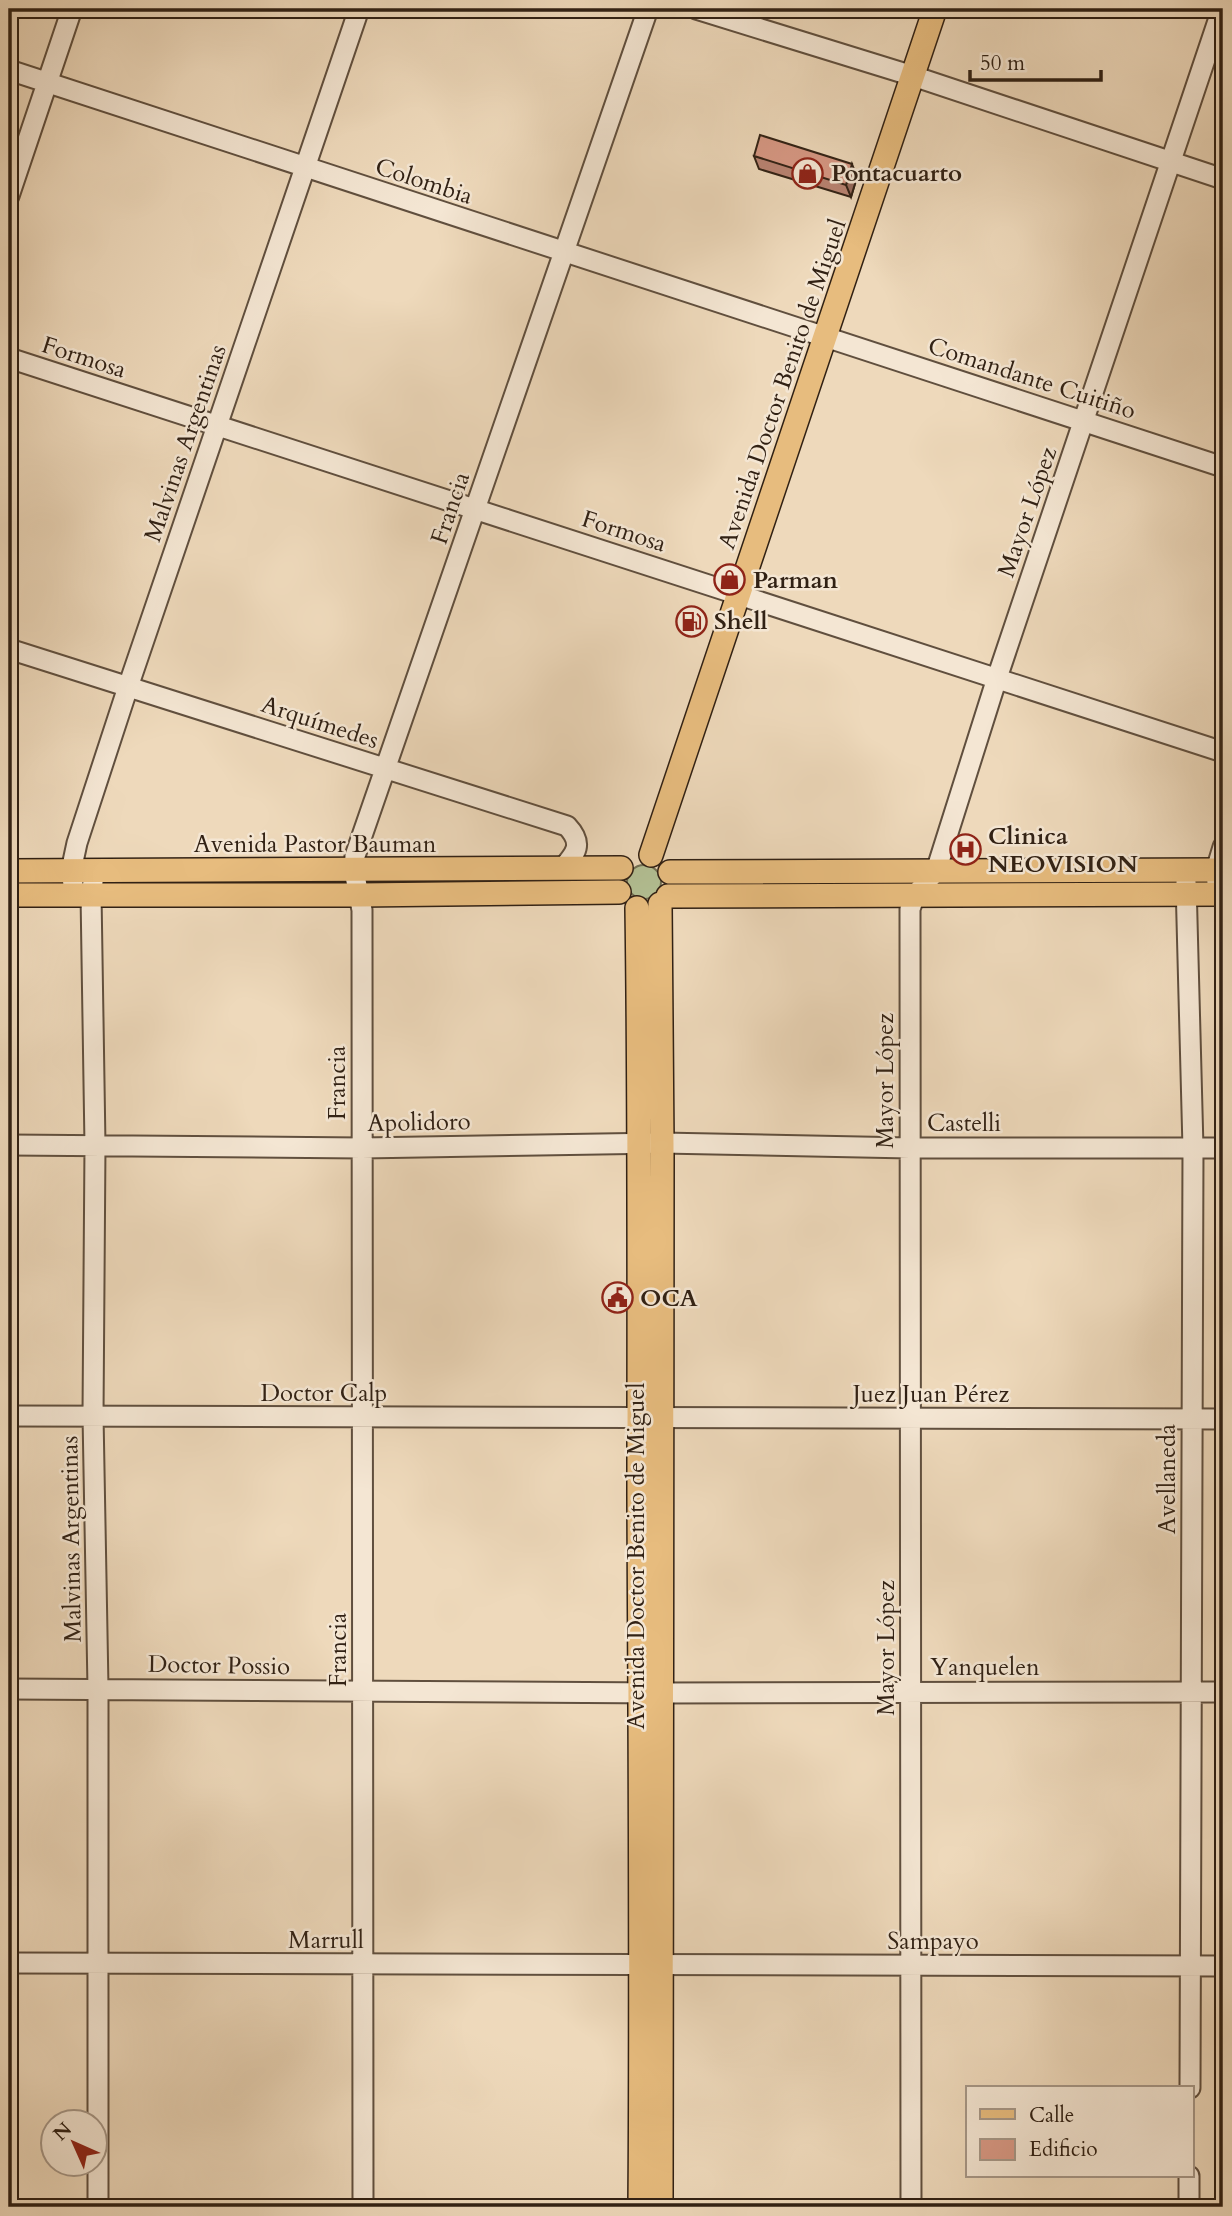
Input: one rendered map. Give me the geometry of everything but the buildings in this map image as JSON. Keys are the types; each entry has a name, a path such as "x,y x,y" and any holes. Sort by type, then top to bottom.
{"main road":[{"name":"Avenida Doctor Benito de Miguel","path":"651,855 935,9"},
{"path":"655,903 671,888 670,872 666,864 651,855 634,857 621,868 618,876 619,892 628,904 915,895 1220,894"},
{"name":"Avenida Pastor Bauman","path":"9,872 621,868"},
{"path":"670,872 1219,870"},
{"name":"Avenida Pastor Bauman","path":"9,895 619,892"},
{"name":"Avenida Doctor Benito de Miguel","path":"655,903 652,1143 639,1418 640,1693 662,2207"},
{"name":"Avenida Doctor Benito de Miguel","path":"640,2207 663,1693 662,1418 652,1143"}],"street":[{"path":"9,196 72,9"},
{"name":"Malvinas Argentinas","path":"98,2207 98,1688 93,1415 95,1144 83,895 71,871 77,843 128,687 359,9"},
{"name":"Francia","path":"363,2207 362,910 355,856 648,9"},
{"path":"696,9 913,76 1223,179"},
{"name":"Mayor López","path":"911,2207 910,909 915,895 936,871 997,678 1222,9"},
{"name":"Colombia","path":"9,71 825,337"},
{"name":"Comandante Cuitiño","path":"825,337 1223,467"},
{"name":"Formosa","path":"9,358 1223,752"},
{"name":"Arquímedes","path":"9,649 567,826 574,834 577,845 574,854 562,869"},
{"path":"1220,894 1219,870 1223,847"},
{"name":"Avellaneda","path":"1186,870 1193,1148 1190,2086"},
{"name":"Malvinas Argentinas","path":"83,895 95,871"},
{"name":"Castelli","path":"652,1143 910,1148 1223,1148"},
{"name":"Apolidoro","path":"9,1145 362,1148 652,1143"},
{"name":"Doctor Calp","path":"9,1416 639,1418"},
{"name":"Juez Juan Pérez","path":"639,1418 1223,1419"},
{"name":"Doctor Possio","path":"9,1689 640,1693"},
{"name":"Yanquelen","path":"640,1693 1223,1692"},
{"name":"Marrull","path":"9,1963 652,1964"},
{"name":"Sampayo","path":"652,1964 1223,1966"},
{"path":"1189,2178 1189,2207"}],"green space":[{"path":"644,865 656,870 661,882 656,894 644,899 632,894 627,882 632,870"}],"place":[{"name":"Pontacuarto","path":"808,173"},
{"name":"Parman","path":"730,580"},
{"name":"Shell","path":"691,621"},
{"name":"Clinica NEOVISION","path":"965,850"},
{"name":"OCA","path":"617,1298"}]}
